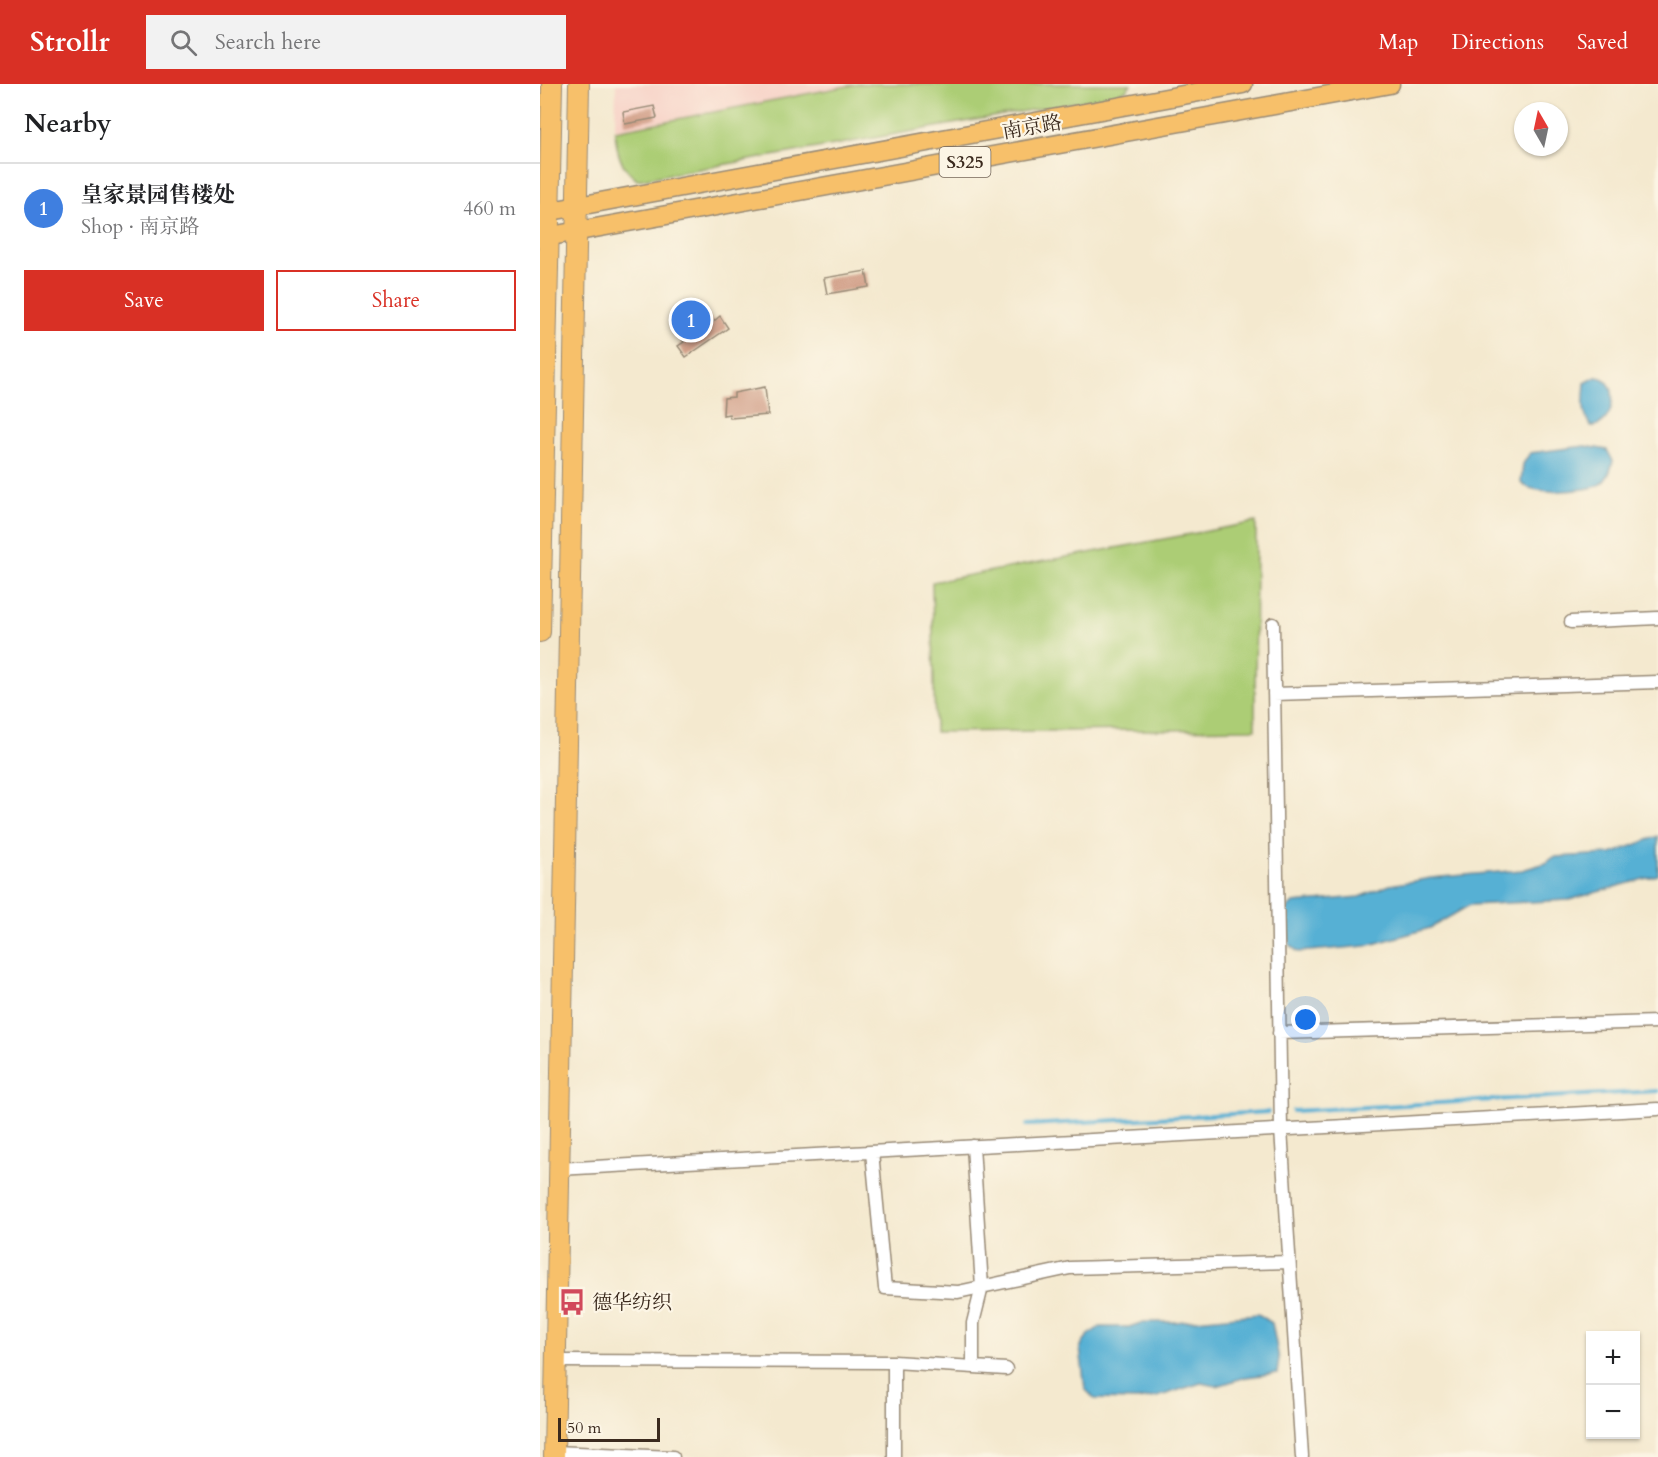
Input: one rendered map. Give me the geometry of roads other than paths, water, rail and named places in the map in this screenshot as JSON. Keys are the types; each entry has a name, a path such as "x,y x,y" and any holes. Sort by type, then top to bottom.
{"highway":[{"path":"540,632 544,212 552,84"},
{"path":"554,1454 579,84"}],"main road":[{"name":"南京路","path":"544,212 1242,84"},
{"name":"南京路","path":"544,237 1390,84"}],"street":[{"path":"1571,622 1658,618"},
{"path":"1273,624 1281,1130 1302,1457"},
{"path":"1274,694 1658,682"},
{"path":"1279,1033 1658,1022"},
{"path":"558,1169 1658,1109"},
{"path":"973,1146 982,1287 973,1323 973,1367"},
{"path":"872,1152 885,1288 958,1292 1070,1268 1290,1262"},
{"path":"556,1361 894,1362 1006,1369"},
{"path":"894,1362 894,1457"},
{"path":"554,1454 673,1457"}],"water":[{"path":"1596,377 1604,379 1610,385 1612,402 1606,419 1591,426 1584,411 1585,383"},
{"path":"1585,446 1607,450 1613,461 1607,478 1599,485 1582,489 1547,491 1527,487 1521,483 1523,464 1530,453"},
{"path":"1658,836 1658,875 1569,900 1470,905 1430,928 1366,946 1298,952 1289,944 1285,911 1293,903 1359,897 1390,885 1431,878 1522,870 1546,863 1554,857 1611,854"},
{"path":"1258,1314 1272,1323 1279,1359 1277,1373 1246,1377 1217,1386 1201,1383 1157,1397 1137,1400 1095,1399 1085,1389 1080,1348 1088,1335 1100,1327 1129,1327 1144,1322 1175,1322"}],"waterway":[{"path":"1293,1111 1658,1091"},
{"path":"1027,1125 1268,1112"}],"place":[{"name":"皇家景园售楼处","path":"691,320"},
{"name":"德华纺织","path":"572,1302"}]}
